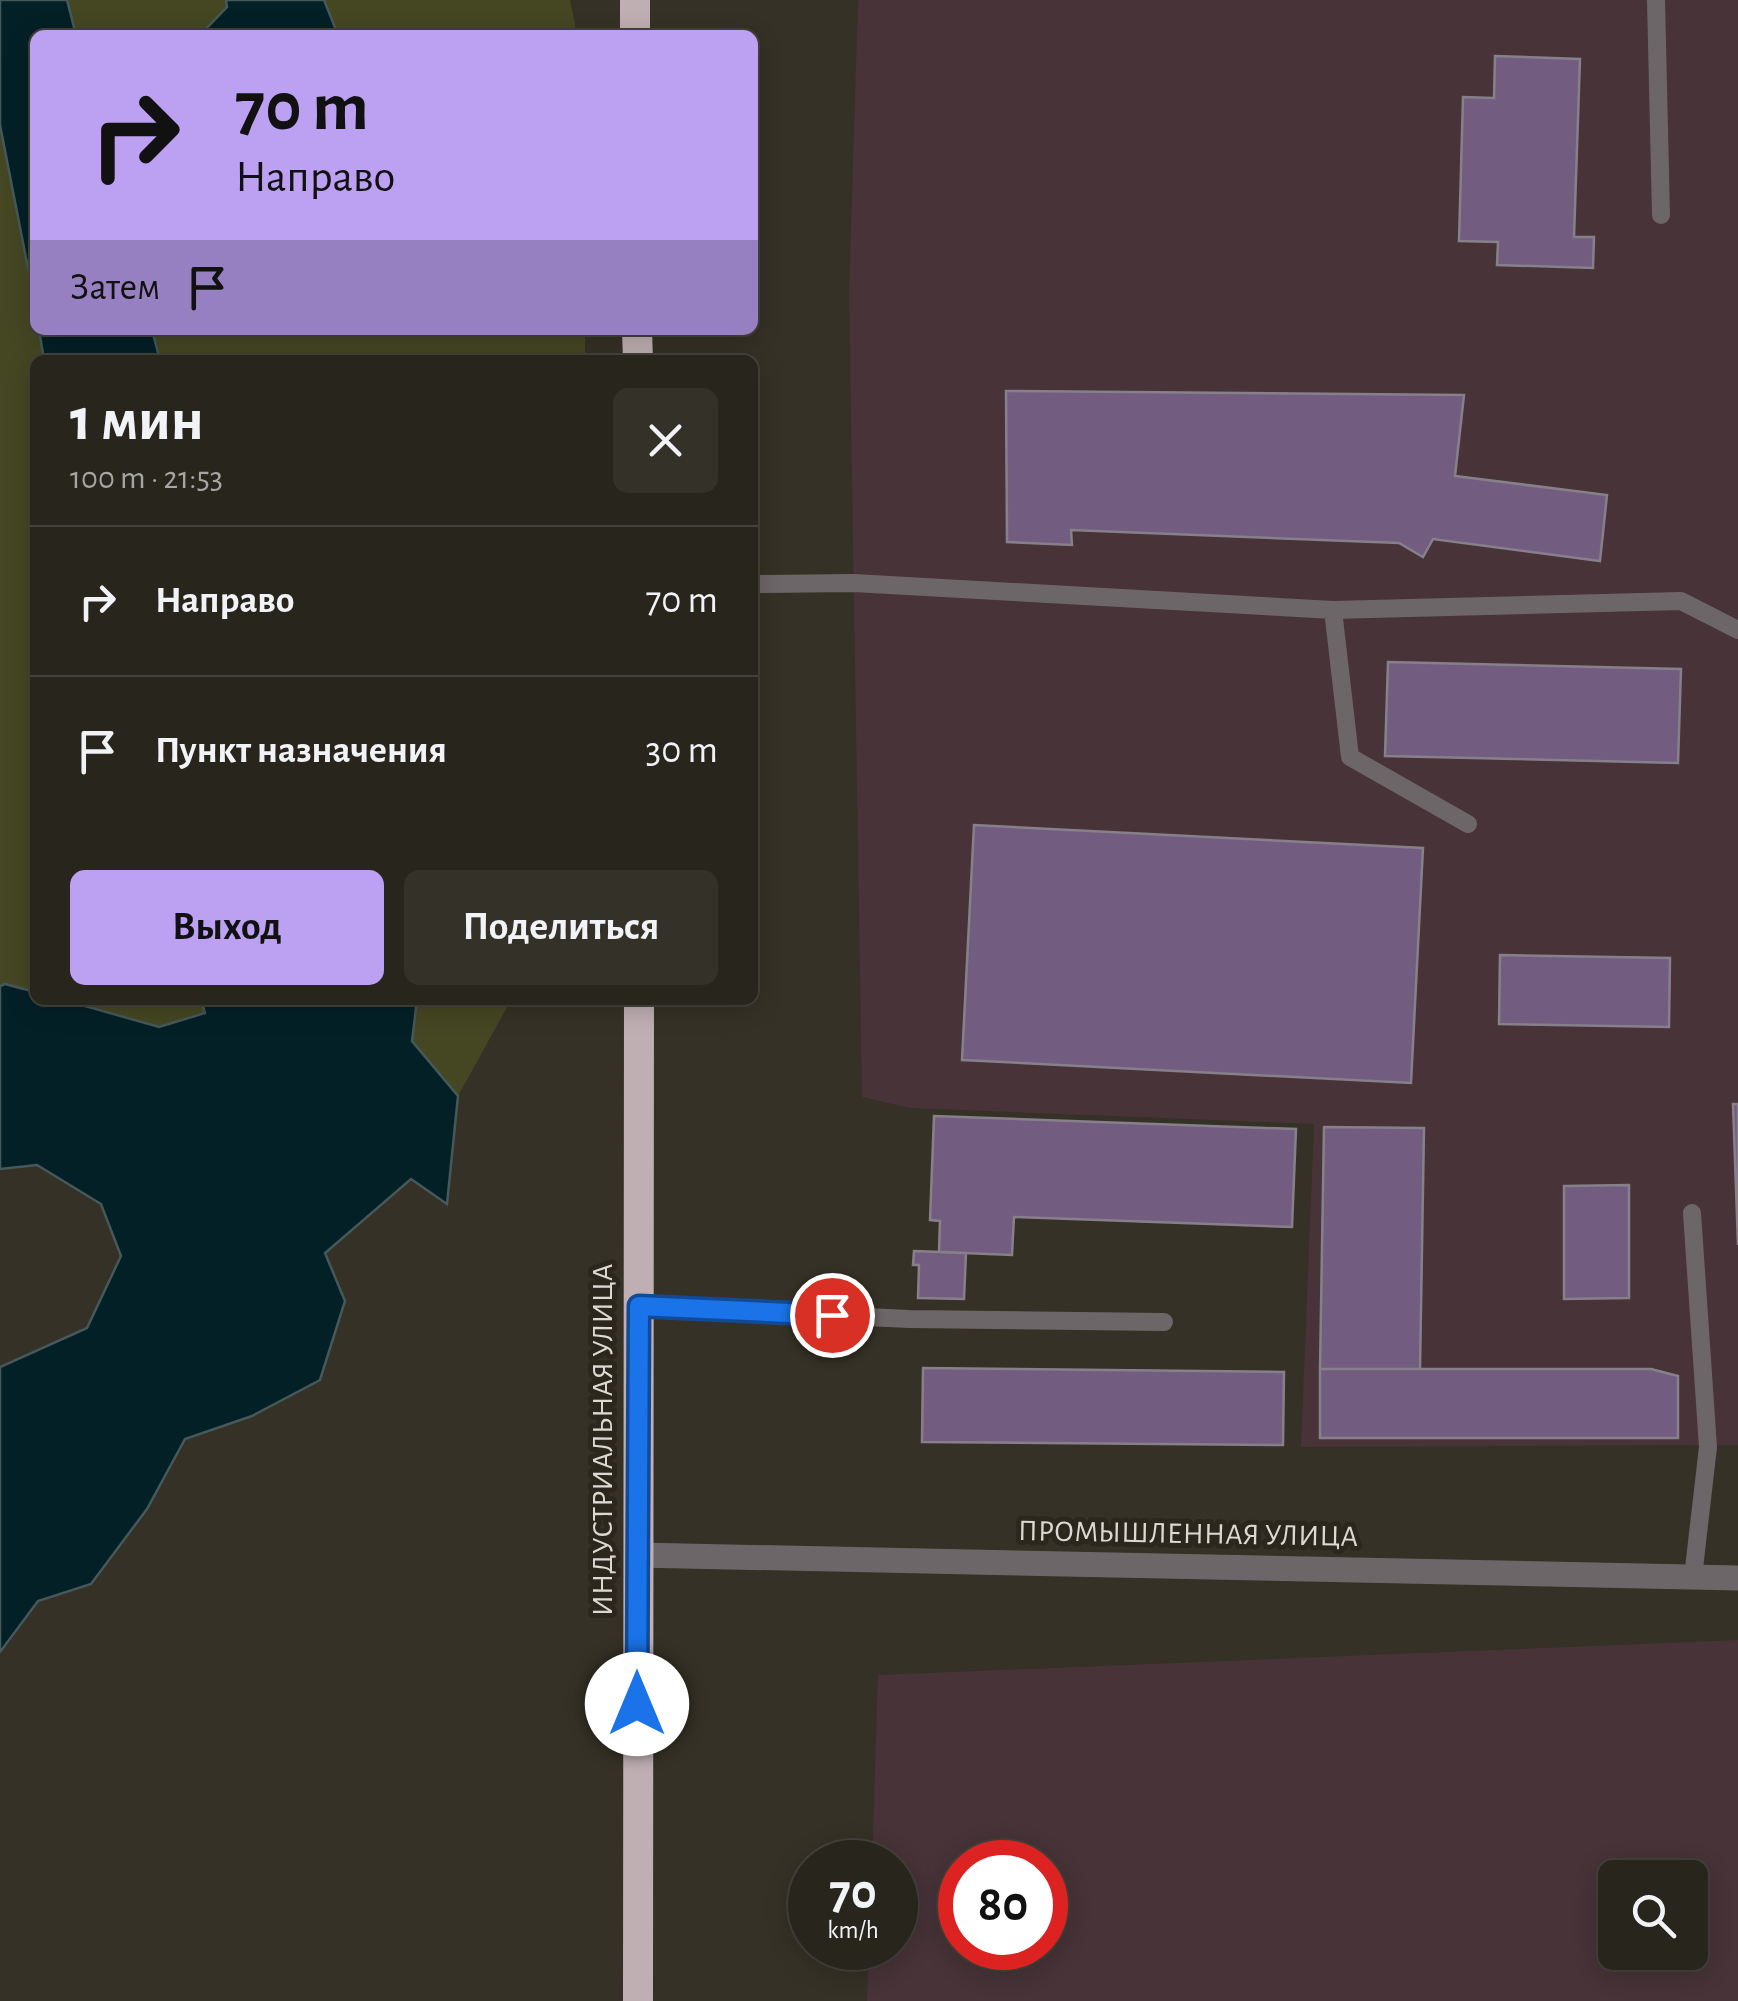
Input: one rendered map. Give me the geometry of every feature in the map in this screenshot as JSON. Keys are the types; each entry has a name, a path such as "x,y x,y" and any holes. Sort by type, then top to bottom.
{"highway":[{"path":"635,0 635,30"},
{"name":"ИНДУСТРИАЛЬНАЯ УЛИЦА","path":"638,2001 639,1005"}],"street":[{"name":"ПРОМЫШЛЕННАЯ УЛИЦА","path":"637,1556 1738,1578"}],"lane":[{"path":"1656,0 1661,214"},
{"path":"758,584 854,583 1333,610 1681,600 1738,630"},
{"path":"1333,610 1350,757 1468,824"},
{"path":"1692,1213 1708,1447 1693,1578"},
{"path":"639,1306 909,1319 1164,1322"}],"shaded area":[{"path":"858,0 1738,0 1738,1445 1301,1447 1314,1124 910,1108 862,1097 849,294"},
{"path":"1738,1640 1738,2001 867,2001 868,1970 918,1970 918,1840 873,1840 878,1675"}],"green space":[{"path":"21,0 570,0 576,30 36,30"},
{"path":"0,125 30,273 30,335 40,335 43,355 30,355 30,991 0,986"},
{"path":"122,335 585,335 585,355 124,355"},
{"path":"82,1005 203,1005 205,1013 159,1027"},
{"path":"416,1005 508,1005 458,1096 412,1041"}],"water":[{"path":"0,0 67,0 75,30 30,30 30,278 0,125"},
{"path":"226,0 324,0 336,30 205,30 227,7"},
{"path":"40,335 153,335 159,355 43,355"},
{"path":"0,986 30,991 30,1005 82,1005 159,1027 205,1013 203,1005 416,1005 412,1041 458,1096 447,1204 411,1179 325,1253 345,1301 320,1380 252,1416 185,1439 147,1509 91,1584 38,1601 0,1652 0,1367 87,1328 121,1256 101,1204 37,1165 0,1169"}],"building":[{"path":"1495,56 1580,59 1574,237 1594,237 1593,268 1497,265 1498,242 1459,241 1463,97 1494,98"},
{"path":"1006,391 1464,395 1455,476 1607,495 1600,561 1433,539 1423,557 1399,543 1071,530 1072,545 1007,542"},
{"path":"1388,662 1681,669 1678,763 1385,756"},
{"path":"974,825 1423,848 1411,1083 962,1060"},
{"path":"1500,955 1670,958 1669,1027 1499,1024"},
{"path":"1733,1104 1738,1104 1738,1245"},
{"path":"934,1116 1296,1129 1292,1227 1014,1217 1012,1255 939,1252 940,1221 930,1220"},
{"path":"1324,1127 1424,1128 1420,1369 1320,1369"},
{"path":"1629,1185 1629,1298 1564,1299 1564,1186"},
{"path":"914,1251 966,1253 964,1299 918,1298 919,1265 913,1265"},
{"path":"923,1368 1284,1372 1283,1445 922,1442"},
{"path":"1320,1369 1651,1369 1678,1376 1678,1438 1320,1438"}],"route":[{"path":"637,1704 639,1306 832,1315"}]}
